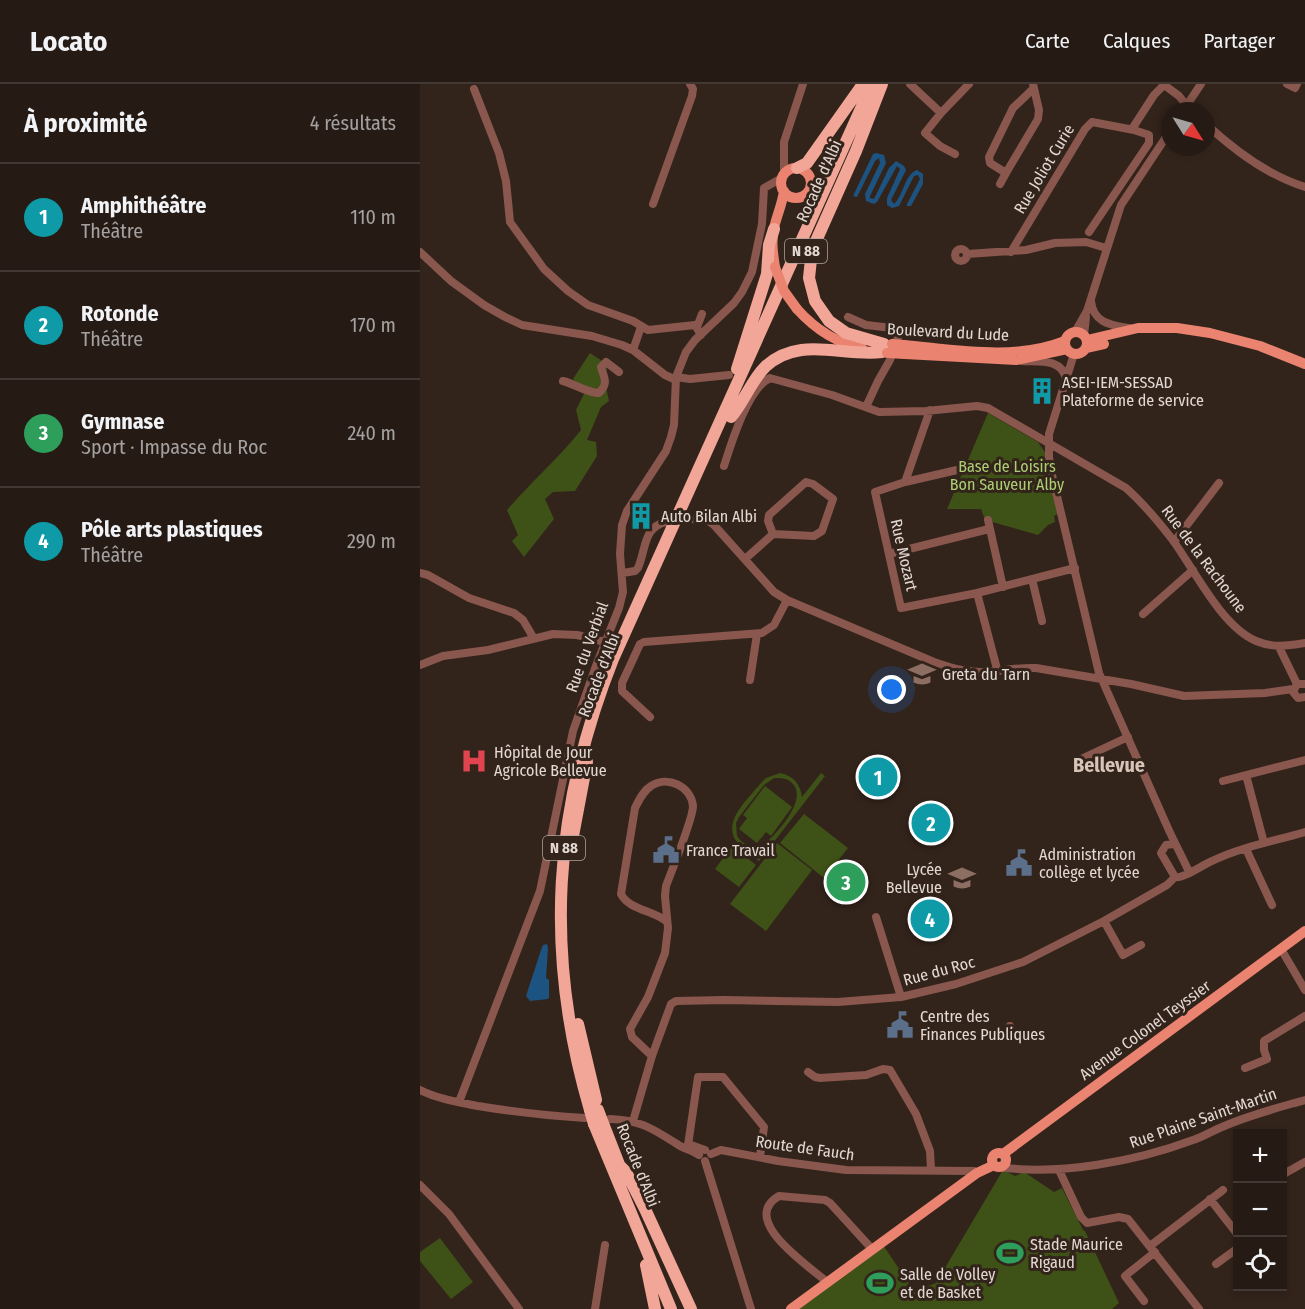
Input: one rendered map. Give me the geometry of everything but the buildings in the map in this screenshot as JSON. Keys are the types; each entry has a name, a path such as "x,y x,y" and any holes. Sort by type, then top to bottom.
{"highway":[{"path":"796,168 807,163 863,84"},
{"name":"Rocade d'Albi","path":"680,1309 597,1118 584,1057 576,1015 570,958 570,868 579,802 594,735 609,691 872,84"},
{"path":"881,84 856,151 812,250 809,278 815,301 829,321 846,333 886,348"},
{"name":"Rocade d'Albi","path":"729,412 881,84"},
{"path":"729,412 726,399 767,274 769,245 774,229"},
{"path":"729,412 765,368 790,352 819,348 869,354 886,348"},
{"path":"614,1159 626,1172 645,1209 691,1309"},
{"name":"Rocade d'Albi","path":"614,1159 618,1184 670,1309"},
{"path":"639,1233 638,1242 648,1271 655,1309"}],"main road":[{"path":"780,211 809,189 810,180 805,171 796,168 781,183 790,196 798,197"},
{"name":"Boulevard du Lude","path":"781,183 780,211 774,229 772,250 775,267 784,291 797,309 829,336 886,348 1016,360 1069,348"},
{"path":"1083,339 1135,329 1177,328 1210,333 1272,350 1305,364"},
{"path":"1083,339 1081,353 1069,348 1069,335 1083,339 1151,335 1232,339"},
{"name":"Boulevard du Lude","path":"905,350 1020,351 1053,346 1069,348"},
{"name":"Avenue Colonel Teyssier","path":"791,1309 966,1181 999,1161 1305,931"},
{"name":"Avenue Colonel Teyssier","path":"966,1181 974,1171 999,1161"}],"street":[{"path":"653,204 692,96 693,89 690,84"},
{"name":"Rue du Verbial","path":"459,1102 540,891 573,731 623,592 620,547 622,525 627,511 668,444 674,425 676,379 686,352 699,331 734,303 749,280 757,255 762,224 762,193 764,188 781,183 784,142 803,84"},
{"path":"910,84 941,113"},
{"path":"955,154 940,146 925,133 969,84"},
{"path":"1191,102 1202,84"},
{"path":"1287,84 1294,88 1297,84"},
{"path":"1089,232 1149,143 1149,135 1132,129 1154,95 1164,85 1180,102"},
{"path":"1006,173 990,163 989,157 1012,108 1033,86"},
{"path":"1000,184 1038,119 1039,110 1033,86"},
{"path":"474,88 499,153 506,181 510,222 544,269 568,291 588,305 633,321 648,330 695,325 699,331"},
{"name":"Rue Joliot Curie","path":"1011,252 1085,129 1092,122 1132,129"},
{"path":"1215,132 1234,150 1286,181 1305,187"},
{"path":"1083,339 1087,310 1121,205 1161,144"},
{"path":"783,157 796,168"},
{"path":"1122,181 1132,188"},
{"path":"967,254 1011,252 1054,243 1086,242 1106,248"},
{"path":"420,252 451,281 484,305 522,325 609,340 633,350 665,375 676,379 729,375"},
{"path":"1091,297 1093,311 1102,321 1112,326 1135,329"},
{"path":"699,331 702,314"},
{"path":"848,316 866,325 892,328 898,337 890,360 866,407"},
{"path":"633,350 641,327"},
{"path":"1069,348 1066,380 1048,439 1049,457 1102,680 1173,844 1180,852 1189,872"},
{"name":"Boulevard du Lude","path":"1016,360 1052,363 1064,371 1066,380"},
{"path":"563,381 575,384 591,393 599,393 605,387 606,379 601,367 603,363 606,362 620,372"},
{"path":"724,466 756,389 770,378 882,412 930,410 905,482"},
{"name":"Rue de la Rachoune","path":"930,410 977,406 988,408 1048,439 1075,459 1107,475 1138,498 1174,542 1228,620 1245,635 1256,641 1279,647"},
{"name":"Rue de la Rachoune","path":"1049,457 1075,459"},
{"name":"Rue Mozart","path":"957,470 905,482 875,492 901,608 977,593"},
{"path":"745,559 773,534 814,536 820,534 833,499 813,484 806,482 769,515 768,521 773,534"},
{"path":"1174,542 1219,483"},
{"path":"692,519 711,523 774,592 787,600 934,662 956,669 977,672 1036,668 1184,696 1265,693 1301,685"},
{"path":"623,573 635,571 638,568 648,533 654,526 666,522"},
{"path":"889,554 988,525 1003,586"},
{"path":"997,669 977,593 1075,568"},
{"path":"1143,614 1193,570"},
{"path":"420,573 428,575 469,598 514,613 523,620 533,638"},
{"path":"1032,579 1042,621"},
{"path":"650,717 622,691 622,683 640,644 757,634 768,631 774,625 787,600"},
{"path":"420,665 443,656 488,651 553,634 577,635 605,642"},
{"path":"750,680 757,634"},
{"path":"1301,685 1279,647 1305,643"},
{"path":"1301,685 1296,696 1304,699"},
{"path":"1081,759 1128,737"},
{"path":"1223,781 1305,760"},
{"path":"1246,775 1264,843"},
{"path":"652,1056 632,1037 630,1029 648,997 665,952 668,928 666,886 693,807 688,792 680,785 667,781 656,783 645,790 635,808 621,894 626,902 656,914 666,921"},
{"name":"Rue du Roc","path":"633,1121 652,1056 671,1004 676,1001 838,1002 901,997 961,983 1023,962 1104,921 1167,885 1174,878 1181,878 1223,856 1305,832"},
{"path":"1173,844 1166,845 1161,853 1174,878"},
{"path":"1246,849 1272,905"},
{"path":"876,917 901,997"},
{"path":"1104,921 1123,955 1141,945"},
{"path":"1281,949 1304,986"},
{"path":"1245,1068 1267,1059 1264,1041 1305,1016"},
{"path":"808,1072 820,1078 866,1075 883,1069 890,1070 916,1114 930,1151 931,1170"},
{"path":"688,1145 698,1077 723,1077 764,1126 760,1157"},
{"name":"Route de Fauch","path":"420,1090 459,1102 538,1115 633,1121 650,1126 678,1145 705,1155 721,1150 846,1170 974,1171"},
{"name":"Rue Plaine Saint-Martin","path":"999,1161 1018,1168 1059,1170 1134,1158 1195,1140 1223,1126 1305,1100"},
{"name":"Route de Fauch","path":"668,1137 705,1155"},
{"path":"705,1155 751,1309"},
{"path":"1287,1172 1305,1162"},
{"path":"1059,1170 1081,1217 1087,1223 1119,1217 1128,1219 1199,1309"},
{"path":"420,1186 449,1214 519,1309"},
{"path":"1144,1300 1125,1276 1152,1249 1223,1190"},
{"path":"828,1282 774,1236 766,1218 768,1203 773,1199 779,1196 825,1200 872,1249"},
{"path":"1210,1199 1233,1229"},
{"path":"595,1309 605,1245"},
{"path":"1216,1264 1233,1252"}],"green space":[{"path":"590,353 608,365 604,378 609,401 601,407 587,440 596,442 597,456 575,491 553,492 545,499 554,519 524,557 512,541 518,535 507,510 581,430 576,410 584,394 573,379"},
{"name":"Base de Loisirs Bon Sauveur Alby","path":"988,413 1038,442 1046,454 1058,514 1054,516 1055,522 1048,525 1038,535 985,520 981,509 947,509"},
{"path":"780,773 793,778 800,788 802,797 821,773 825,776 759,861 755,858 761,850 749,850 741,846 732,828 738,812 766,778","holes":["774,778 788,780 792,783 797,798 794,806 777,832 765,844 757,846 746,844 737,836 736,823 764,785"]},
{"path":"765,786 792,807 771,836 766,832 757,843 739,829 747,818 743,815"},
{"path":"804,814 848,848 824,878 780,843"},
{"path":"777,843 812,870 766,931 730,904"},
{"path":"732,846 756,865 739,887 715,869"},
{"path":"1003,1170 1015,1176 1024,1172 1054,1192 1062,1188 1119,1303 1112,1309 798,1309 883,1245 914,1291 936,1283"},
{"path":"440,1238 473,1282 451,1299 420,1261 420,1252"}],"water":[{"path":"873,154 884,155 886,163 870,198 874,199 889,168 896,161 906,170 891,200 894,204 909,176 917,170 923,174 923,184 911,206 907,204 920,179 918,175 914,176 899,206 892,208 887,205 887,198 900,169 897,166 877,202 874,204 866,201 865,194 880,163 879,158 875,161 857,197 853,196"},
{"path":"547,944 546,978 549,980 549,997 530,1001 526,996 543,945"}],"place":[{"name":"ASEI-IEM-SESSAD Plateforme de service","path":"1042,391"},
{"name":"Auto Bilan Albi","path":"641,516"},
{"name":"Greta du Tarn","path":"922,674"},
{"name":"Hôpital de Jour Agricole Bellevue","path":"474,761"},
{"name":"Amphithéâtre","path":"878,777"},
{"name":"Rotonde","path":"931,823"},
{"name":"France Travail","path":"666,850"},
{"name":"Administration collège et lycée","path":"1019,863"},
{"name":"Lycée Bellevue","path":"962,878"},
{"name":"Gymnase","path":"846,882"},
{"name":"Pôle arts plastiques","path":"930,919"},
{"name":"Centre des Finances Publiques","path":"900,1025"},
{"name":"Stade Maurice Rigaud","path":"1010,1253"},
{"name":"Salle de Volley et de Basket","path":"880,1283"}],"district":[{"name":"Bellevue","path":"1109,765"}]}
